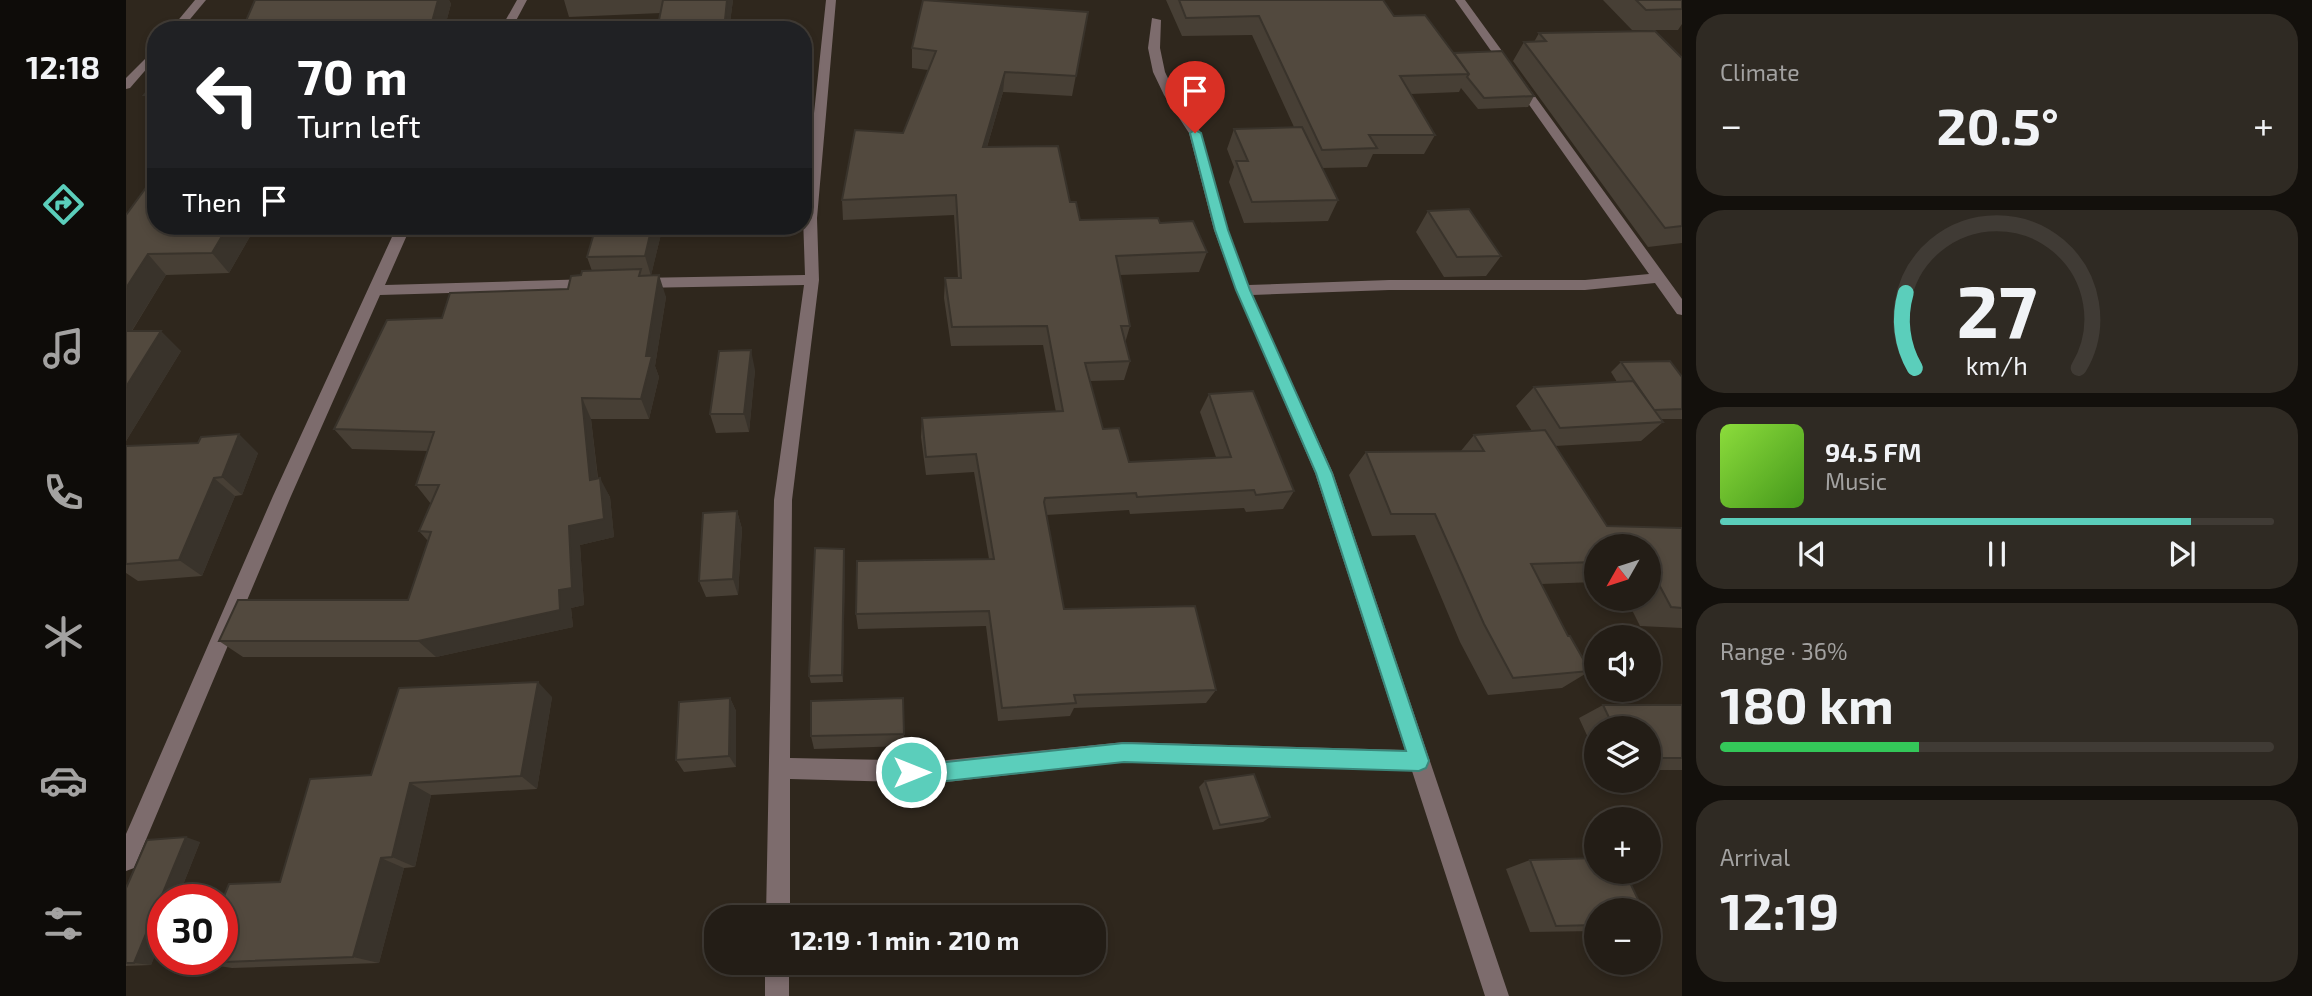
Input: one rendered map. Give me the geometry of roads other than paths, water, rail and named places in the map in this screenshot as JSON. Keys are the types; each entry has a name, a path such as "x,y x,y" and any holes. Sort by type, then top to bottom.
{"street":[{"path":"183,21 201,0"},
{"path":"510,21 522,0"},
{"path":"812,197 831,0"},
{"path":"1460,0 1682,310"},
{"path":"1156,20 1154,48 1159,72 1170,95 1195,133 1221,230 1243,290 1324,473 1497,996"},
{"path":"126,85 147,61"},
{"path":"126,860 400,235"},
{"path":"778,905 783,500 812,280 811,235"},
{"path":"1243,290 1389,285 1585,285 1658,278"},
{"path":"374,290 812,280"},
{"path":"781,768 937,772 1124,752 1419,761"},
{"path":"777,975 777,996"}]}
